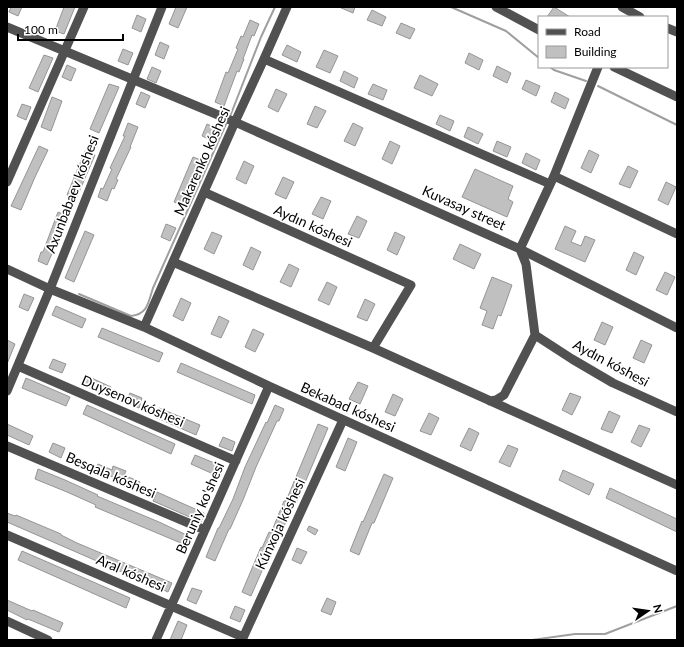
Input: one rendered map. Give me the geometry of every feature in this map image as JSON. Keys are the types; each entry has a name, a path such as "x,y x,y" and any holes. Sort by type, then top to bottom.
{"street":[{"path":"7,182 84,7"},
{"name":"Axunbabaev kóshesi","path":"7,391 50,290 162,7"},
{"name":"Makarenko kóshesi","path":"144,327 287,7"},
{"path":"496,7 538,29"},
{"path":"622,7 638,16"},
{"name":"Kuvasay street","path":"7,27 235,122 520,249 677,328"},
{"path":"264,59 677,234"},
{"path":"490,401 496,400 504,395 535,334 526,264 520,249 552,180 598,68"},
{"path":"616,68 677,97"},
{"name":"Aydın kóshesi","path":"204,192 411,285 373,348"},
{"path":"173,262 373,348 677,485"},
{"name":"Bekabad kóshesi","path":"7,269 50,290 144,327 343,420 677,571"},
{"name":"Aydın kóshesi","path":"535,334 572,359 613,383 677,412"},
{"name":"Duysenov kóshesi","path":"18,366 236,461"},
{"name":"Beruniy ko'shesi","path":"156,640 269,386"},
{"name":"Kúnxoja kóshesi","path":"243,638 343,420"},
{"name":"Besqala kóshesi","path":"7,446 205,530"},
{"name":"Aral kóshesi","path":"7,535 171,605 243,638"},
{"path":"7,621 48,640"}],"building":[{"path":"11,7 22,7 18,16 9,12"},
{"path":"64,7 75,7 64,34 55,31"},
{"path":"176,7 187,7 178,28 169,24"},
{"path":"339,7 355,7 353,13"},
{"path":"554,7 568,16 548,16"},
{"path":"372,10 386,17 382,26 367,20"},
{"path":"137,15 146,19 141,32 132,28"},
{"path":"250,20 259,24 254,36 252,35 239,72 237,71 224,106 215,102 226,72 228,73 238,49 236,48 241,36 243,37"},
{"path":"401,23 415,29 410,39 396,33"},
{"path":"160,42 169,46 164,59 155,55"},
{"path":"287,45 301,52 297,62 282,55"},
{"path":"123,49 133,53 128,65 118,61"},
{"path":"324,50 338,56 330,73 316,67"},
{"path":"469,53 483,60 479,70 465,63"},
{"path":"44,55 53,58 38,92 29,88"},
{"path":"67,65 76,69 71,81 62,77"},
{"path":"497,66 511,73 507,83 493,76"},
{"path":"152,67 161,71 156,83 147,79"},
{"path":"344,71 358,78 354,88 340,81"},
{"path":"420,75 438,84 432,96 414,88"},
{"path":"526,80 540,86 536,96 522,89"},
{"path":"109,84 119,87 99,133 90,129"},
{"path":"373,84 387,90 383,100 368,94"},
{"path":"276,89 287,94 278,112 268,107"},
{"path":"141,92 150,96 145,108 136,104"},
{"path":"555,92 569,99 565,109 551,102"},
{"path":"52,97 62,101 51,131 41,127"},
{"path":"22,104 31,107 26,120 17,116"},
{"path":"315,106 326,111 317,128 307,124"},
{"path":"440,115 454,121 450,131 436,124"},
{"path":"128,123 138,127 131,147 116,179 118,180 114,189 112,188 107,201 98,197 101,188 103,189 112,169 110,168 125,136 123,136"},
{"path":"353,123 363,128 355,146 344,141"},
{"path":"207,124 216,128 211,140 202,136"},
{"path":"468,127 483,134 478,144 464,137"},
{"path":"390,141 400,146 392,164 382,159"},
{"path":"497,141 511,147 507,157 493,151"},
{"path":"39,146 48,150 21,210 11,206"},
{"path":"589,150 599,155 591,173 581,168"},
{"path":"85,151 95,155 76,199 67,195"},
{"path":"526,153 540,160 536,170 522,163"},
{"path":"193,157 203,161 184,206 174,202"},
{"path":"244,161 254,166 246,184 236,179"},
{"path":"628,166 638,171 630,188 619,184"},
{"path":"475,169 513,186 508,199 513,202 507,217 462,197"},
{"path":"283,177 294,182 286,199 275,194"},
{"path":"666,182 676,187 668,205 658,200"},
{"path":"321,197 331,201 323,219 312,214"},
{"path":"58,212 67,216 56,247 47,265 38,261 41,252 43,252"},
{"path":"357,216 367,221 359,238 348,234"},
{"path":"166,224 176,228 170,241 161,237"},
{"path":"565,226 576,231 571,242 581,246 585,236 595,240 585,262 555,249"},
{"path":"85,231 94,235 74,282 65,278"},
{"path":"212,232 222,236 214,254 204,249"},
{"path":"395,232 405,237 397,255 387,250"},
{"path":"460,244 481,254 474,269 453,259"},
{"path":"251,247 261,252 253,270 243,265"},
{"path":"634,252 644,257 636,275 626,270"},
{"path":"289,264 299,269 291,287 280,282"},
{"path":"665,272 675,277 667,295 656,290"},
{"path":"492,277 512,285 501,316 498,315 493,329 482,325 487,311 480,308"},
{"path":"327,282 337,287 329,305 318,300"},
{"path":"24,294 34,298 28,311 19,307"},
{"path":"181,298 191,303 183,321 173,316"},
{"path":"365,299 375,304 367,321 357,317"},
{"path":"56,306 86,319 82,328 52,315"},
{"path":"219,316 229,321 221,338 211,334"},
{"path":"602,322 613,327 605,345 594,340"},
{"path":"102,328 163,353 159,362 98,337"},
{"path":"253,329 264,334 255,352 245,347"},
{"path":"7,340 15,344 7,364"},
{"path":"641,340 652,345 644,363 633,358"},
{"path":"53,359 66,364 62,373 49,368"},
{"path":"181,363 255,395 252,404 177,372"},
{"path":"85,375 111,387 107,396 81,384"},
{"path":"26,378 70,397 66,406 22,388"},
{"path":"358,382 368,386 360,404 349,399"},
{"path":"130,393 142,398 139,408 126,402"},
{"path":"570,393 581,397 572,415 562,410"},
{"path":"393,394 403,399 395,416 385,412"},
{"path":"87,405 175,444 171,454 83,414"},
{"path":"275,405 284,409 256,467 243,500 215,561 206,557 218,528 233,499 245,467"},
{"path":"159,408 200,425 196,435 155,417"},
{"path":"609,411 620,416 612,433 601,429"},
{"path":"429,413 439,418 431,435 420,431"},
{"path":"7,424 33,436 29,445 7,435"},
{"path":"318,424 328,428 296,504 294,503 251,596 242,592 261,547 262,548 269,532 271,533 284,501 286,501"},
{"path":"639,425 650,429 641,447 631,442"},
{"path":"469,428 479,433 471,451 460,446"},
{"path":"223,437 235,442 232,451 219,446"},
{"path":"348,438 357,442 345,471 336,467"},
{"path":"53,443 65,448 61,458 49,452"},
{"path":"508,445 518,449 510,467 499,462"},
{"path":"195,455 224,467 220,477 191,464"},
{"path":"98,464 112,470 113,466 126,471 124,475 140,482 137,491 124,486 126,482 108,475 106,479 94,474"},
{"path":"38,469 191,537 188,546 95,507 96,505 35,479"},
{"path":"563,470 594,484 589,495 559,480"},
{"path":"384,474 393,478 359,555 350,551"},
{"path":"610,488 677,519 677,532 606,498"},
{"path":"157,492 204,513 201,522 153,501"},
{"path":"7,513 16,515 61,534 77,543 172,583 168,592 7,522"},
{"path":"309,526 318,530 315,535 307,530"},
{"path":"297,548 307,552 301,564 292,560"},
{"path":"22,551 130,598 126,608 18,560"},
{"path":"192,588 202,591 196,604 187,600"},
{"path":"327,598 336,602 331,615 321,611"},
{"path":"7,600 63,623 59,632 28,619 27,620 7,610"},
{"path":"235,606 245,610 240,622 230,618"},
{"path":"178,621 187,625 181,640 170,640"}],"waterway":[{"path":"231,114 261,37 275,7"},
{"path":"451,7 506,31 538,57"},
{"path":"551,68 586,81"},
{"path":"598,86 677,125"},
{"path":"79,294 131,316 137,315 144,310 226,124"},
{"path":"532,640 575,634 605,634 677,606"}]}
